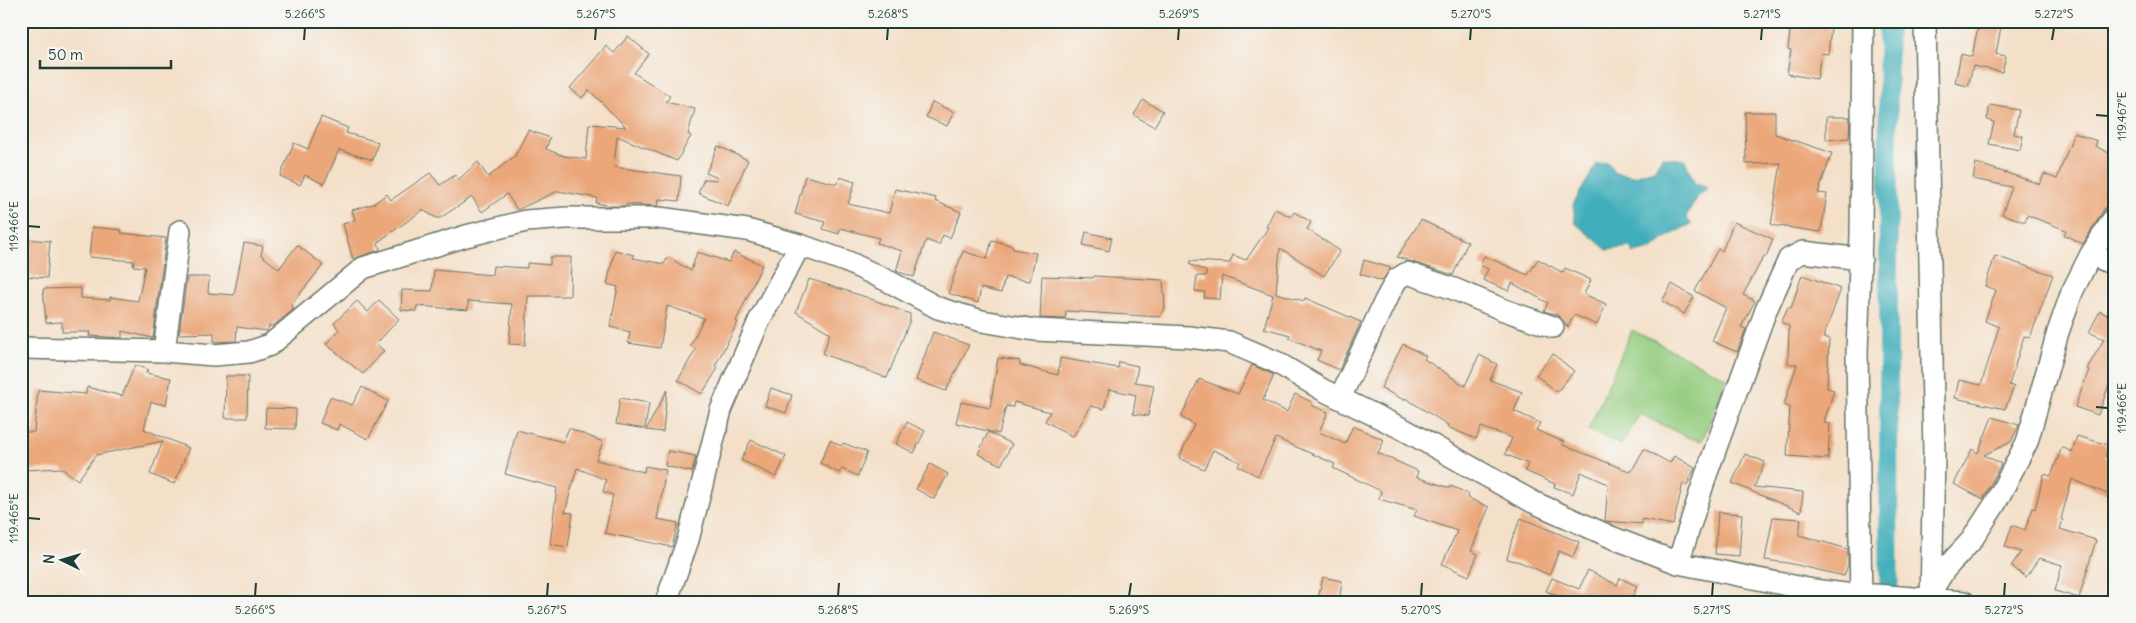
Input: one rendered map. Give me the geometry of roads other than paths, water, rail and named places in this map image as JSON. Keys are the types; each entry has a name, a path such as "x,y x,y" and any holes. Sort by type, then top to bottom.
{"street":[{"path":"1863,21 1861,259 1857,353 1866,598"},
{"path":"1925,21 1934,453 1928,598"},
{"path":"1928,598 1945,569 1971,541 1995,504 2027,442 2058,332 2072,292 2091,254 2115,216"},
{"path":"21,348 164,351 214,355 249,352 270,345 331,292 363,268 466,236 526,221 566,218 660,218 747,230 800,245 848,262 938,308 982,321 1035,330 1179,337 1229,342 1276,362 1340,398 1404,430 1533,502 1611,537 1678,563 1813,590 1866,598 1928,598 1964,602"},
{"path":"164,351 180,231"},
{"path":"666,602 688,540 720,410 759,321 800,245"},
{"path":"1678,563 1706,475 1766,310 1789,258 1803,252 1861,259"},
{"path":"2091,254 2115,265"},
{"path":"1340,398 1385,301 1397,279 1407,273 1553,327"}],"water":[{"path":"1662,157 1685,160 1695,184 1701,184 1708,189 1699,195 1686,217 1691,224 1664,239 1652,249 1634,253 1630,247 1607,250 1575,223 1573,204 1597,164 1608,162 1615,173 1633,176 1654,170"}],"waterway":[{"path":"1888,21 1889,602"}]}
